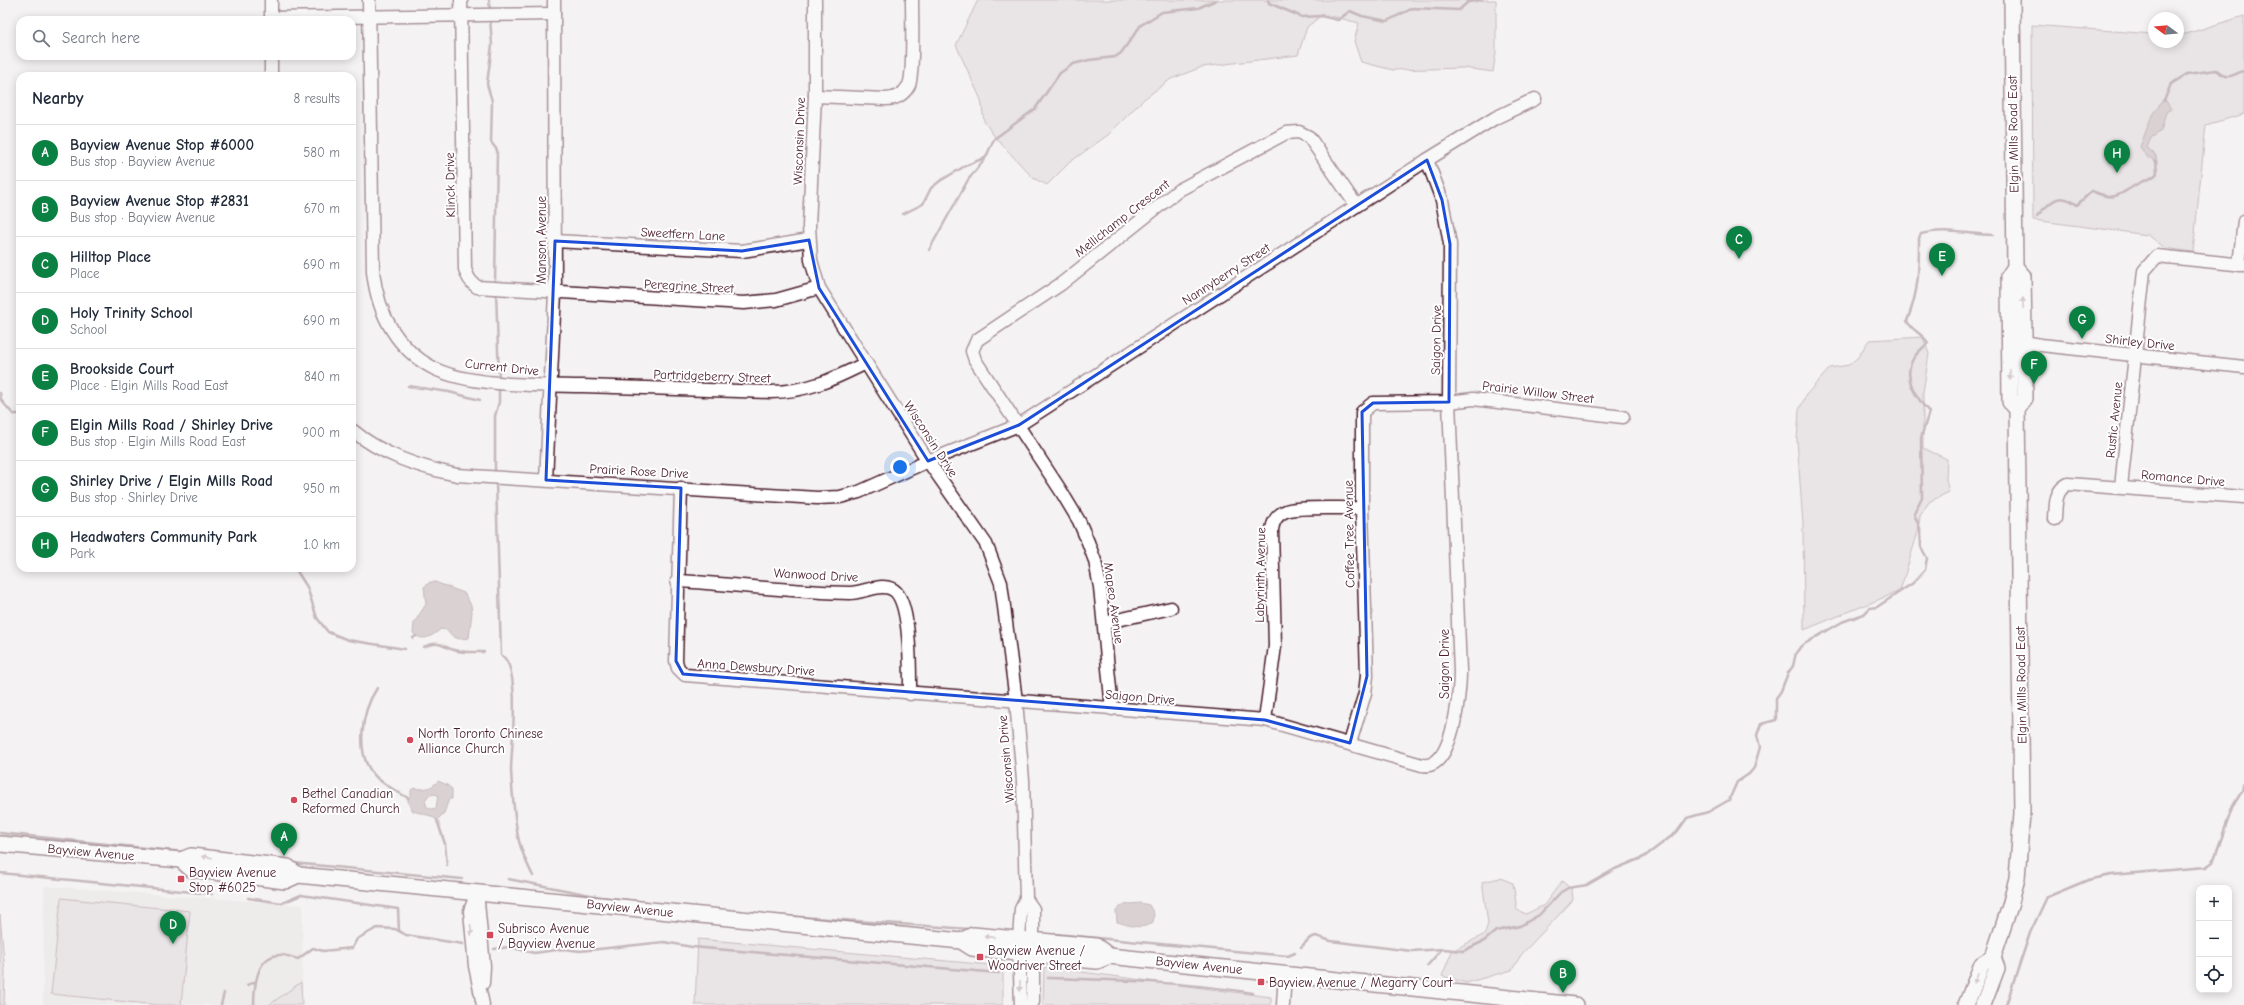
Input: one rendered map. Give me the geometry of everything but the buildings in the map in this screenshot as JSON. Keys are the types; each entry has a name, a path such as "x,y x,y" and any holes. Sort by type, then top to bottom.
{"main road":[{"name":"Elgin Mills Road East","path":"1983,1005 1997,968 1994,957 2017,878 2022,813 2017,409 2025,398 2017,341 2023,276 2015,267 2012,0"},
{"name":"Bayview Avenue","path":"0,844 181,860 191,869 286,881 298,875 961,941 973,935 1026,947 1096,946 1109,956 1575,1005"},
{"path":"1966,1005 1982,964 1994,957"}],"street":[{"path":"271,0 271,16"},
{"name":"Current Drive","path":"369,0 373,272 378,303 384,317 402,344 434,368 477,380 551,385"},
{"name":"Klinck Drive","path":"461,0 466,275 477,287 555,293"},
{"name":"Manson Avenue","path":"546,480 555,293 554,0"},
{"name":"Wisconsin Drive","path":"815,0 815,96 809,240 811,260 819,288 928,461 982,538 995,566 1005,607 1016,701 1024,801 1026,899 1033,909 1026,947"},
{"path":"815,96 886,99 896,97 905,91 911,76 912,0"},
{"path":"356,17 462,14 554,14"},
{"path":"271,60 271,72"},
{"name":"Nannyberry Street","path":"928,461 1019,425 1427,160 1495,118 1535,99"},
{"name":"Mellichamp Crescent","path":"1019,425 975,360 972,351 977,340 1061,284 1179,190 1286,133 1296,131 1309,137 1356,205"},
{"name":"Saigon Drive","path":"1016,701 1265,720 1350,743 1422,765 1429,765 1438,761 1443,755 1455,719 1459,701 1460,671 1448,402 1450,244 1442,200 1427,160"},
{"path":"2242,265 2244,221"},
{"name":"Sweetfern Lane","path":"555,241 742,251 809,240"},
{"name":"Rustic Avenue","path":"2121,487 2144,271 2157,256 2242,265"},
{"name":"Peregrine Street","path":"555,293 760,303 819,288"},
{"name":"Shirley Drive","path":"2017,341 2134,356 2244,367"},
{"name":"Partridgeberry Street","path":"551,385 792,392 828,382 866,363"},
{"name":"Prairie Willow Street","path":"1448,402 1474,399 1623,417"},
{"name":"Coffee Tree Avenue","path":"1350,743 1365,693 1367,676 1362,508 1362,412 1373,403 1448,402"},
{"name":"Mapeo Avenue","path":"1019,425 1079,521 1095,561 1100,587 1112,709"},
{"name":"Prairie Rose Drive","path":"356,433 386,452 420,466 438,471 491,478 681,488 817,498 840,496 870,488 928,461"},
{"name":"Romance Drive","path":"2055,519 2056,497 2062,487 2068,484 2244,497"},
{"name":"Anna Dewsbury Drive","path":"681,488 677,580 676,662 678,668 685,674 910,694 1016,701"},
{"name":"Labyrinth Avenue","path":"1265,720 1274,653 1272,530 1274,523 1281,514 1292,509 1362,508"},
{"name":"Wanwood Drive","path":"677,580 851,593 882,587 891,588 899,596 907,624 911,652 910,694"},
{"path":"1104,623 1171,608"},
{"path":"477,892 484,966 482,992 483,1005"},
{"path":"1021,1005 1026,947"},
{"path":"1026,947 1032,1002 1030,1005"},
{"path":"1283,1005 1285,974"}],"highlighted area":[{"path":"1427,160 1442,200 1450,244 1449,402 1373,403 1362,412 1367,676 1350,743 1265,720 683,674 676,661 681,488 546,480 555,241 742,251 809,240 819,288 928,461 1019,425"}],"shaded area":[{"path":"978,0 1496,0 1496,52 1493,72 1464,68 1393,70 1361,62 1354,41 1359,23 1323,14 1307,27 1298,55 1202,67 1171,79 1144,99 1108,135 1070,162 1047,185 1033,178 994,136 984,121 981,100 956,45"},
{"path":"2244,16 2244,114 2206,125 2193,252 2165,248 2148,235 2033,220 2032,25 2148,34 2148,48 2184,48 2184,34"},
{"path":"2164,98 2171,109 2166,112 2161,131 2151,138 2147,147 2156,156 2157,164 2151,157 2149,159 2140,147 2152,115"},
{"path":"1923,337 1929,354 1923,393 1923,448 1947,459 1946,479 1949,492 1929,502 1920,516 1918,532 1900,591 1804,630 1803,525 1797,440 1799,410 1806,395 1830,368 1849,365 1858,357 1869,340"},
{"path":"430,582 435,582 464,593 471,605 472,612 469,638 456,638 447,630 441,629 431,636 424,638 420,638 413,633 414,623 426,604 424,587"},
{"path":"438,781 452,789 452,799 449,799 444,813 437,820 431,816 413,811 408,803 408,798 411,796 411,790 414,788 421,789 433,786","holes":["434,794 438,795 436,808 431,809 427,807 425,801 428,796"]},
{"path":"1500,878 1513,883 1517,910 1526,914 1544,905 1562,881 1572,890 1573,900 1521,955 1512,970 1466,983 1442,976 1452,951 1485,934 1488,923 1482,882"},
{"path":"44,886 303,905 302,1005 43,1005"},
{"path":"61,898 190,911 181,1005 157,1005 51,994"},
{"path":"1141,903 1149,905 1154,914 1153,922 1149,925 1140,927 1117,922 1116,911 1118,908 1127,904"},
{"path":"0,915 5,973 4,1005 0,1005"},
{"path":"698,939 1003,966 1003,1005 695,1005"},
{"path":"1044,967 1271,997 1271,1005 1043,1005"},
{"path":"301,982 302,1005 269,1005"}],"waterway":[{"path":"489,0 490,12"},
{"path":"929,250 968,180 986,157 994,139 1035,109 1060,73 1073,64 1089,60 1115,57 1121,53 1141,25 1162,12 1198,8 1216,0"},
{"path":"1268,0 1269,3 1302,17 1321,16 1338,20 1350,11 1362,16 1387,21 1413,8 1459,10 1468,2 1482,0"},
{"path":"490,18 492,45 487,84 492,101 491,142 497,150 495,284"},
{"path":"2164,101 2171,84 2187,74 2216,70 2224,75 2232,76 2244,71"},
{"path":"903,214 923,204 931,188 940,181 965,166 984,158"},
{"path":"2037,216 2051,202 2060,198 2071,201 2077,205 2092,191 2108,196 2123,193 2141,182 2152,178 2157,173 2156,161"},
{"path":"1301,947 1310,938 1316,936 1331,941 1411,951 1444,949 1463,951 1484,941 1496,931 1520,926 1539,915 1561,892 1568,888 1587,885 1615,869 1644,857 1677,832 1687,818 1708,812 1729,800 1737,782 1749,774 1754,768 1760,747 1757,735 1761,724 1776,720 1776,698 1781,691 1788,673 1793,666 1796,653 1801,646 1842,622 1864,614 1870,608 1877,607 1913,583 1925,570 1927,558 1921,547 1920,528 1914,514 1922,497 1921,438 1929,412 1912,388 1909,374 1910,366 1914,357 1928,343 1907,321 1914,300 1918,280 1919,238 1921,234 1939,231 1993,235"},
{"path":"496,291 499,380"},
{"path":"408,386 449,392 480,400"},
{"path":"495,475 495,416 499,402 499,387"},
{"path":"0,393 1,400 13,414 16,414"},
{"path":"496,482 501,655 507,662 511,675 514,709 511,770 513,800 519,843 533,876"},
{"path":"298,572 307,587 317,618 328,632 348,640 405,649"},
{"path":"424,647 440,644 458,651 484,652"},
{"path":"377,688 367,709 364,721 362,746 365,758 369,769 377,778 408,798"},
{"path":"2006,1005 2030,933 2047,897 2088,880 2111,875 2206,867 2213,862 2233,806 2242,791 2244,782"},
{"path":"437,820 445,844 447,865"},
{"path":"0,833 184,852"},
{"path":"293,863 462,879"},
{"path":"0,873 212,894"},
{"path":"508,879 601,897 646,902"},
{"path":"248,898 282,903 301,895 398,909 399,931"},
{"path":"773,915 969,929"},
{"path":"254,1005 258,974 265,961 271,957 281,955 298,959 313,948 323,951 352,948 357,939 377,928 395,929 406,935 463,944"},
{"path":"1055,934 1288,956 1295,953"},
{"path":"494,949 509,947 534,953 564,949 580,951 664,942 692,947 999,973"},
{"path":"1427,966 1441,950"},
{"path":"1048,978 1177,984 1253,993"},
{"path":"247,985 255,982"},
{"path":"221,1005 224,993"}],"place":[{"name":"Headwaters Community Park","path":"2117,173"},
{"name":"Hilltop Place","path":"1739,259"},
{"name":"Brookside Court","path":"1942,276"},
{"name":"Shirley Drive / Elgin Mills Road","path":"2082,339"},
{"name":"Elgin Mills Road / Shirley Drive","path":"2034,384"},
{"name":"North Toronto Chinese Alliance Church","path":"410,740"},
{"name":"Bethel Canadian Reformed Church","path":"294,800"},
{"name":"Bayview Avenue Stop #6000","path":"284,856"},
{"name":"Bayview Avenue Stop #6025","path":"181,879"},
{"name":"Subrisco Avenue / Bayview Avenue","path":"490,935"},
{"name":"Holy Trinity School","path":"173,944"},
{"name":"Bayview Avenue / Woodriver Street","path":"980,957"},
{"name":"Bayview Avenue / Megarry Court","path":"1261,982"},
{"name":"Bayview Avenue Stop #2831","path":"1563,993"}]}
